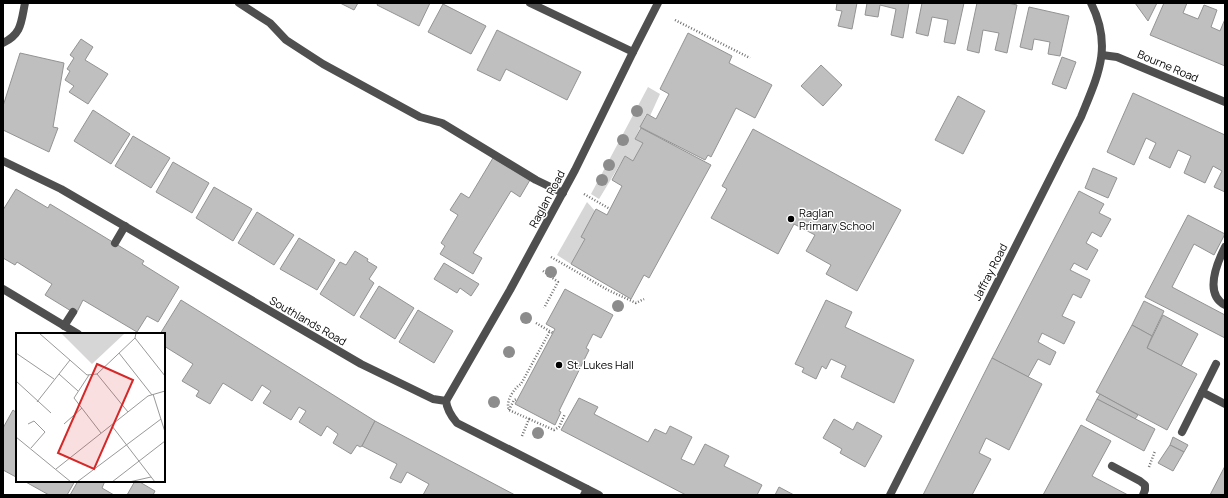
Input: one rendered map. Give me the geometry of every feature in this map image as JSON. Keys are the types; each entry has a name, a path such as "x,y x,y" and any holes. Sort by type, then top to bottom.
{"street":[{"path":"3,43 13,38 18,32 25,3"},
{"path":"239,3 270,23 286,40 323,64 420,117 442,124 536,180 563,193"},
{"path":"530,3 633,52"},
{"name":"Raglan Road","path":"446,401 510,290 563,193 658,3"},
{"name":"Jaffray Road","path":"890,495 1081,117 1098,74 1102,55 1102,33 1098,17 1091,3"},
{"name":"Bourne Road","path":"1102,55 1117,57 1225,102"},
{"name":"Southlands Road","path":"3,161 61,189 361,364 433,399 446,401"},
{"path":"115,243 125,226"},
{"path":"1225,247 1213,286 1220,303 1225,305"},
{"path":"3,289 76,333"},
{"path":"64,326 73,312"},
{"path":"1182,432 1216,364"},
{"path":"1202,392 1225,404"},
{"path":"446,401 451,417 457,423 586,492 599,495"},
{"path":"1112,466 1145,485 1146,490 1143,495"}],"path":[{"path":"675,20 750,58"},
{"path":"584,194 610,209"},
{"path":"551,257 608,290 636,303 644,299"},
{"path":"543,271 558,282 544,308"},
{"path":"509,410 507,408 508,403 516,387 521,384 551,332 536,322"},
{"path":"509,410 514,400 518,399"},
{"path":"509,410 554,430 556,430 559,426 565,414"},
{"path":"522,436 529,419"}],"shaded area":[{"path":"648,87 660,94 650,116 646,114 635,139 643,143 633,161 625,156 599,199 591,194"},
{"path":"587,202 595,211 585,239 571,264 557,255"}],"building":[{"path":"340,3 358,3 354,10"},
{"path":"378,3 430,3 419,26 377,5"},
{"path":"837,3 857,3 852,29 838,26 842,11 836,10"},
{"path":"867,3 909,3 903,38 891,35 896,9 880,5 878,17 865,15"},
{"path":"922,3 964,3 955,44 944,42 948,20 932,17 928,36 916,33"},
{"path":"977,3 1008,3 1017,5 1007,53 995,50 999,33 983,30 979,53 967,50"},
{"path":"1135,3 1157,3 1148,21"},
{"path":"1164,3 1187,3 1183,13 1198,19 1204,5 1217,10 1211,27 1220,31 1225,19 1225,66 1150,35"},
{"path":"443,4 486,26 471,54 428,32"},
{"path":"1029,7 1069,16 1060,56 1048,54 1050,42 1034,39 1032,50 1020,47"},
{"path":"497,30 581,72 567,100 506,69 500,81 477,70"},
{"path":"688,33 732,56 729,63 772,85 755,118 736,108 711,157 708,155 705,160 640,127 647,114 656,119 669,94 660,89"},
{"path":"81,39 93,47 85,60 108,74 88,104 69,92 74,86 65,80 70,71 67,69 74,58 70,55"},
{"path":"20,53 64,63 53,127 58,128 49,152 3,130 3,106"},
{"path":"1062,57 1076,62 1066,89 1052,84"},
{"path":"821,65 842,85 823,106 801,86"},
{"path":"1133,93 1225,135 1225,192 1214,187 1222,171 1213,166 1205,183 1184,173 1191,156 1178,150 1170,168 1149,158 1156,143 1146,138 1134,165 1107,152"},
{"path":"958,96 985,111 963,154 935,140"},
{"path":"93,110 130,134 111,164 74,141"},
{"path":"641,128 711,165 649,278 644,275 631,299 571,264 585,239 581,237 596,209 607,215 622,186 612,180 625,156 633,161 643,143 635,139"},
{"path":"753,129 901,210 857,291 826,274 831,265 806,251 815,235 794,224 778,254 711,218 727,189 722,186"},
{"path":"133,136 170,158 151,188 115,166"},
{"path":"493,158 530,180 520,197 511,191 473,253 482,258 473,274 440,254 445,246 441,243 458,215 450,210 461,193 469,198"},
{"path":"173,162 209,183 192,213 156,192"},
{"path":"1093,168 1117,178 1108,198 1085,188"},
{"path":"214,187 252,209 233,241 196,218"},
{"path":"16,189 48,208 50,204 144,261 142,264 179,287 158,322 147,316 137,332 83,300 76,314 45,295 52,284 17,262 15,265 3,258 3,210"},
{"path":"1079,191 1104,204 1099,213 1111,219 1101,237 1092,232 1086,243 1098,250 1087,270 1074,263 1070,270 1090,280 1081,298 1073,294 1062,316 1075,322 1064,344 1042,333 1038,342 1056,352 1050,365 1038,359 1028,377 992,358"},
{"path":"257,212 294,235 274,265 238,243"},
{"path":"1188,215 1225,234 1214,255 1194,244 1172,287 1225,315 1225,338 1145,297"},
{"path":"299,238 335,260 317,290 280,269"},
{"path":"355,251 377,267 369,279 374,283 354,316 320,294 340,262 346,265"},
{"path":"444,263 479,284 471,296 460,288 457,293 434,279"},
{"path":"379,286 414,308 395,339 360,317"},
{"name":"St. Lukes Hall","path":"565,289 613,315 601,338 593,334 586,348 589,350 559,411 561,412 555,425 515,404 555,329 546,324"},
{"path":"181,300 375,421 362,446 360,447 357,445 351,454 333,443 338,434 327,426 321,436 299,422 306,411 299,407 291,420 263,403 271,391 262,385 252,401 223,383 210,404 196,396 199,391 182,381 193,364 165,347 165,333 161,333"},
{"path":"826,300 852,312 845,327 914,360 894,403 841,377 846,366 831,359 826,369 822,366 816,379 802,372 804,368 795,364"},
{"path":"1144,301 1164,311 1152,336 1132,325"},
{"path":"418,310 453,331 434,363 399,342"},
{"path":"1163,315 1198,334 1181,366 1147,348"},
{"path":"1132,325 1152,336 1147,348 1197,374 1167,430 1096,392"},
{"path":"992,358 1042,384 1009,450 986,438 979,453 991,459 972,495 923,495"},
{"path":"1100,394 1138,415 1135,419 1097,399"},
{"path":"579,398 598,407 594,414 648,442 655,429 666,434 670,426 692,437 681,459 694,465 705,444 729,456 724,466 762,485 757,495 686,495 561,430"},
{"path":"1097,399 1155,429 1144,451 1086,420"},
{"path":"13,410 16,412 16,477 3,470 3,428"},
{"path":"834,419 853,430 857,422 882,436 865,467 840,453 842,449 823,438"},
{"path":"375,421 515,495 423,495 429,484 407,472 401,483 390,478 397,464 362,446"},
{"path":"1081,425 1111,441 1092,476 1128,495 1043,495"},
{"path":"1173,437 1188,445 1184,452 1170,445"},
{"path":"1170,445 1184,452 1173,471 1158,463"},
{"path":"1225,466 1225,495 1210,495"},
{"path":"26,482 74,482 67,495 49,495"},
{"path":"77,482 105,482 102,488 114,495 70,495"},
{"path":"134,482 140,482 155,491 153,495 127,495"},
{"path":"779,487 794,495 775,495"}],"place":[{"name":"Raglan Primary School","path":"791,219"},
{"name":"St. Lukes Hall","path":"559,365"}]}
